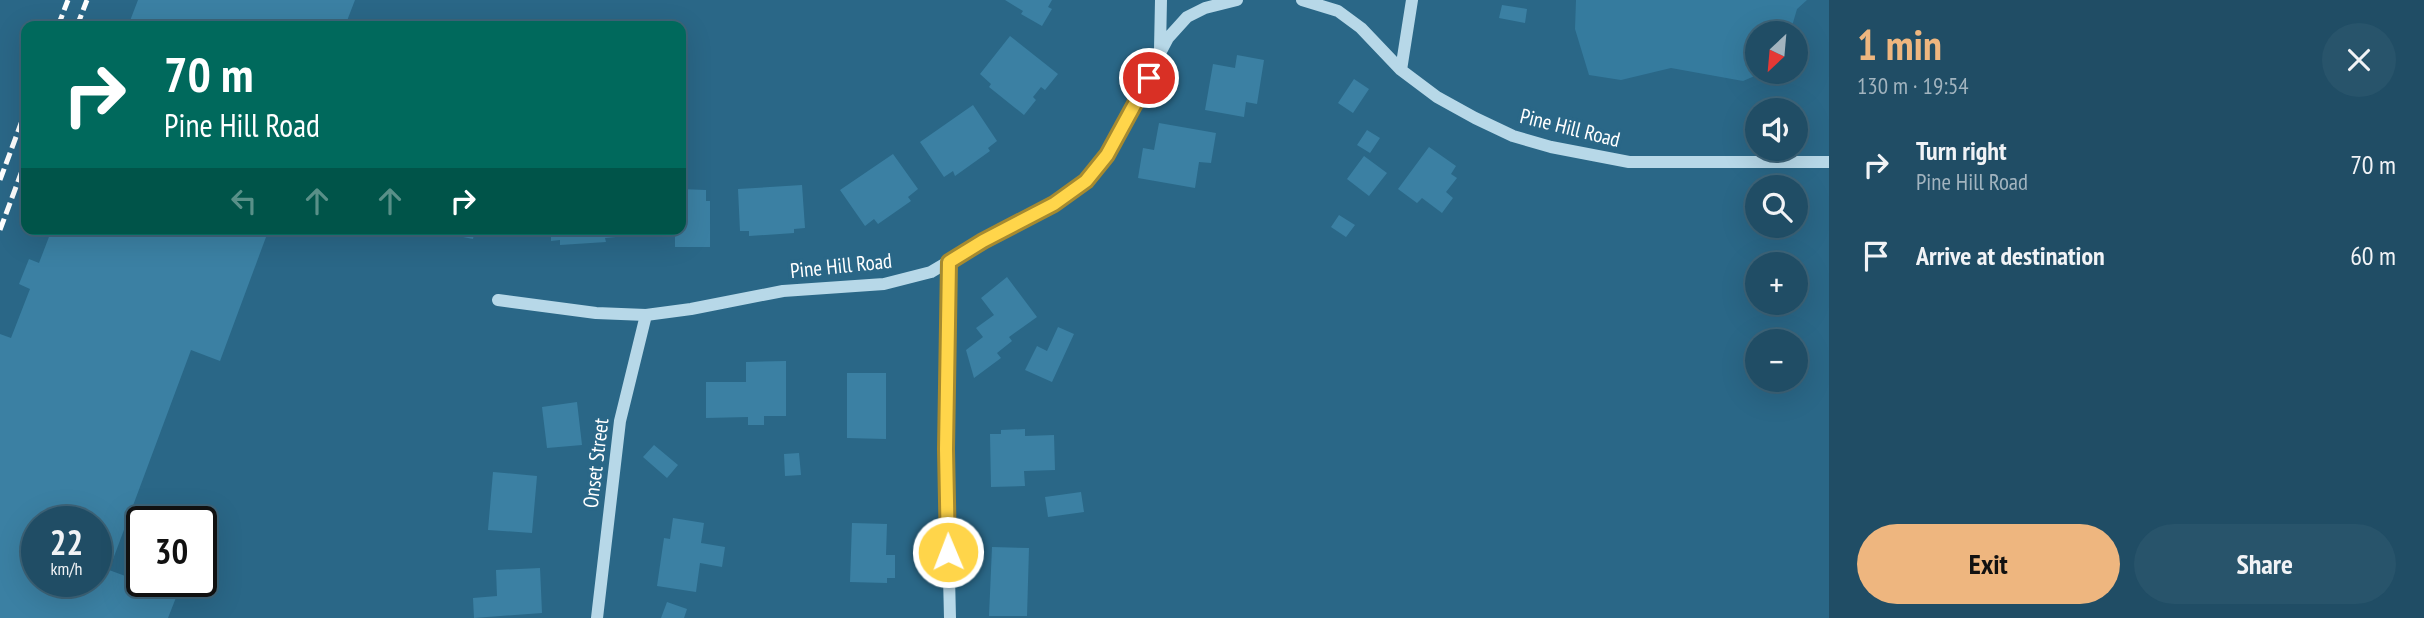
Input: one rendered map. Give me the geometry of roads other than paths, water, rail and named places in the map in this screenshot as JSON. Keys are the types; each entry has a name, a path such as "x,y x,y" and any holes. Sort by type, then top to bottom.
{"street":[{"path":"1160,55 1161,0"},
{"name":"Pine Hill Road","path":"498,300 596,313 646,315 783,291 884,284 931,272 1054,204 1086,181 1107,155 1168,38 1187,18 1205,8 1237,0"},
{"name":"Pine Hill Road","path":"1302,0 1338,11 1361,28 1401,70 1437,97 1513,136 1551,147 1629,162 1829,162"},
{"path":"1401,70 1412,0"},
{"path":"949,262 946,449 950,618"},
{"name":"Onset Street","path":"597,618 620,421 646,315"}],"railway":[{"path":"60,21 68,0"},
{"path":"79,21 87,0"},
{"path":"0,180 21,123"},
{"path":"0,230 21,173"}]}
